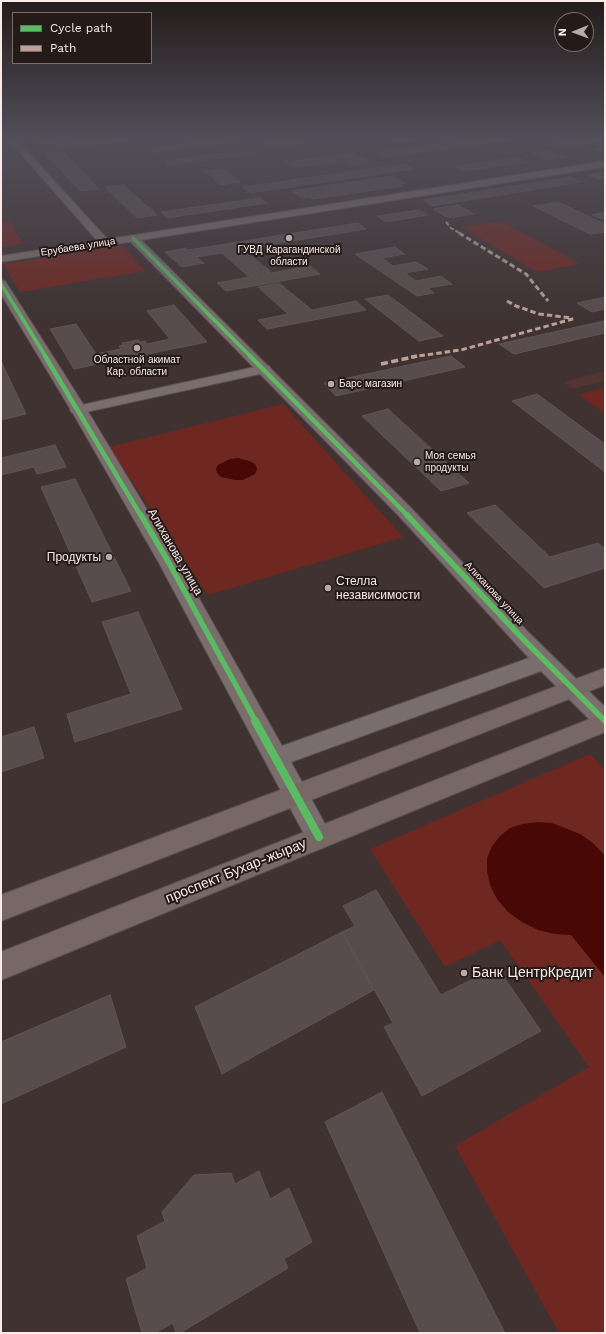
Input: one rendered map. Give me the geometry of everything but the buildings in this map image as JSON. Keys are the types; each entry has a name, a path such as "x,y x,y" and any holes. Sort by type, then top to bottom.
{"main road":[{"name":"Ерубаева улица","path":"1,258 367,201"},
{"path":"1,908 605,676"},
{"name":"проспект Бухар-жырау","path":"1,966 605,722"}],"street":[{"path":"68,201 105,243"},
{"name":"Алиханова улица","path":"133,238 404,511 520,636 605,722"},
{"name":"Алиханова улица","path":"1,284 169,563 319,837"},
{"path":"77,410 264,369"},
{"path":"276,758 546,661"}],"shaded area":[{"path":"9,221 23,244 1,247 1,222"},
{"path":"501,221 580,264 537,272 461,227"},
{"path":"122,245 145,271 20,292 3,264"},
{"path":"605,371 605,381 573,389 563,382"},
{"path":"605,387 605,413 578,395"},
{"path":"283,404 403,537 208,595 109,447"},
{"path":"238,458 252,462 256,465 257,469 255,474 243,480 235,480 221,477 217,473 216,469 218,465 230,459"},
{"path":"590,754 605,770 605,1333 559,1333 455,1146 589,1067 500,940 445,967 370,849"},
{"path":"538,822 552,823 580,834 593,843 605,856 604,976 571,935 555,934 538,930 522,922 508,912 497,899 490,885 487,871 487,858 492,846 500,836 510,828"}],"marked path":[{"path":"446,222 451,228 526,274 548,301"},
{"path":"507,301 516,306 539,314 572,318"},
{"path":"381,364 414,356 461,350 576,318"}],"cycle path":[{"path":"133,238 404,511 520,636 605,721"},
{"path":"1,284 82,415 169,563 319,837"}],"place":[{"name":"ГУВД Карагандинской области","path":"289,238"},
{"name":"Областной акимат Кар. области","path":"137,348"},
{"name":"Барс магазин","path":"331,384"},
{"name":"Моя семья продукты","path":"417,462"},
{"name":"Продукты","path":"109,557"},
{"name":"Стелла независимости","path":"328,588"},
{"name":"Банк ЦентрКредит","path":"464,973"}]}
